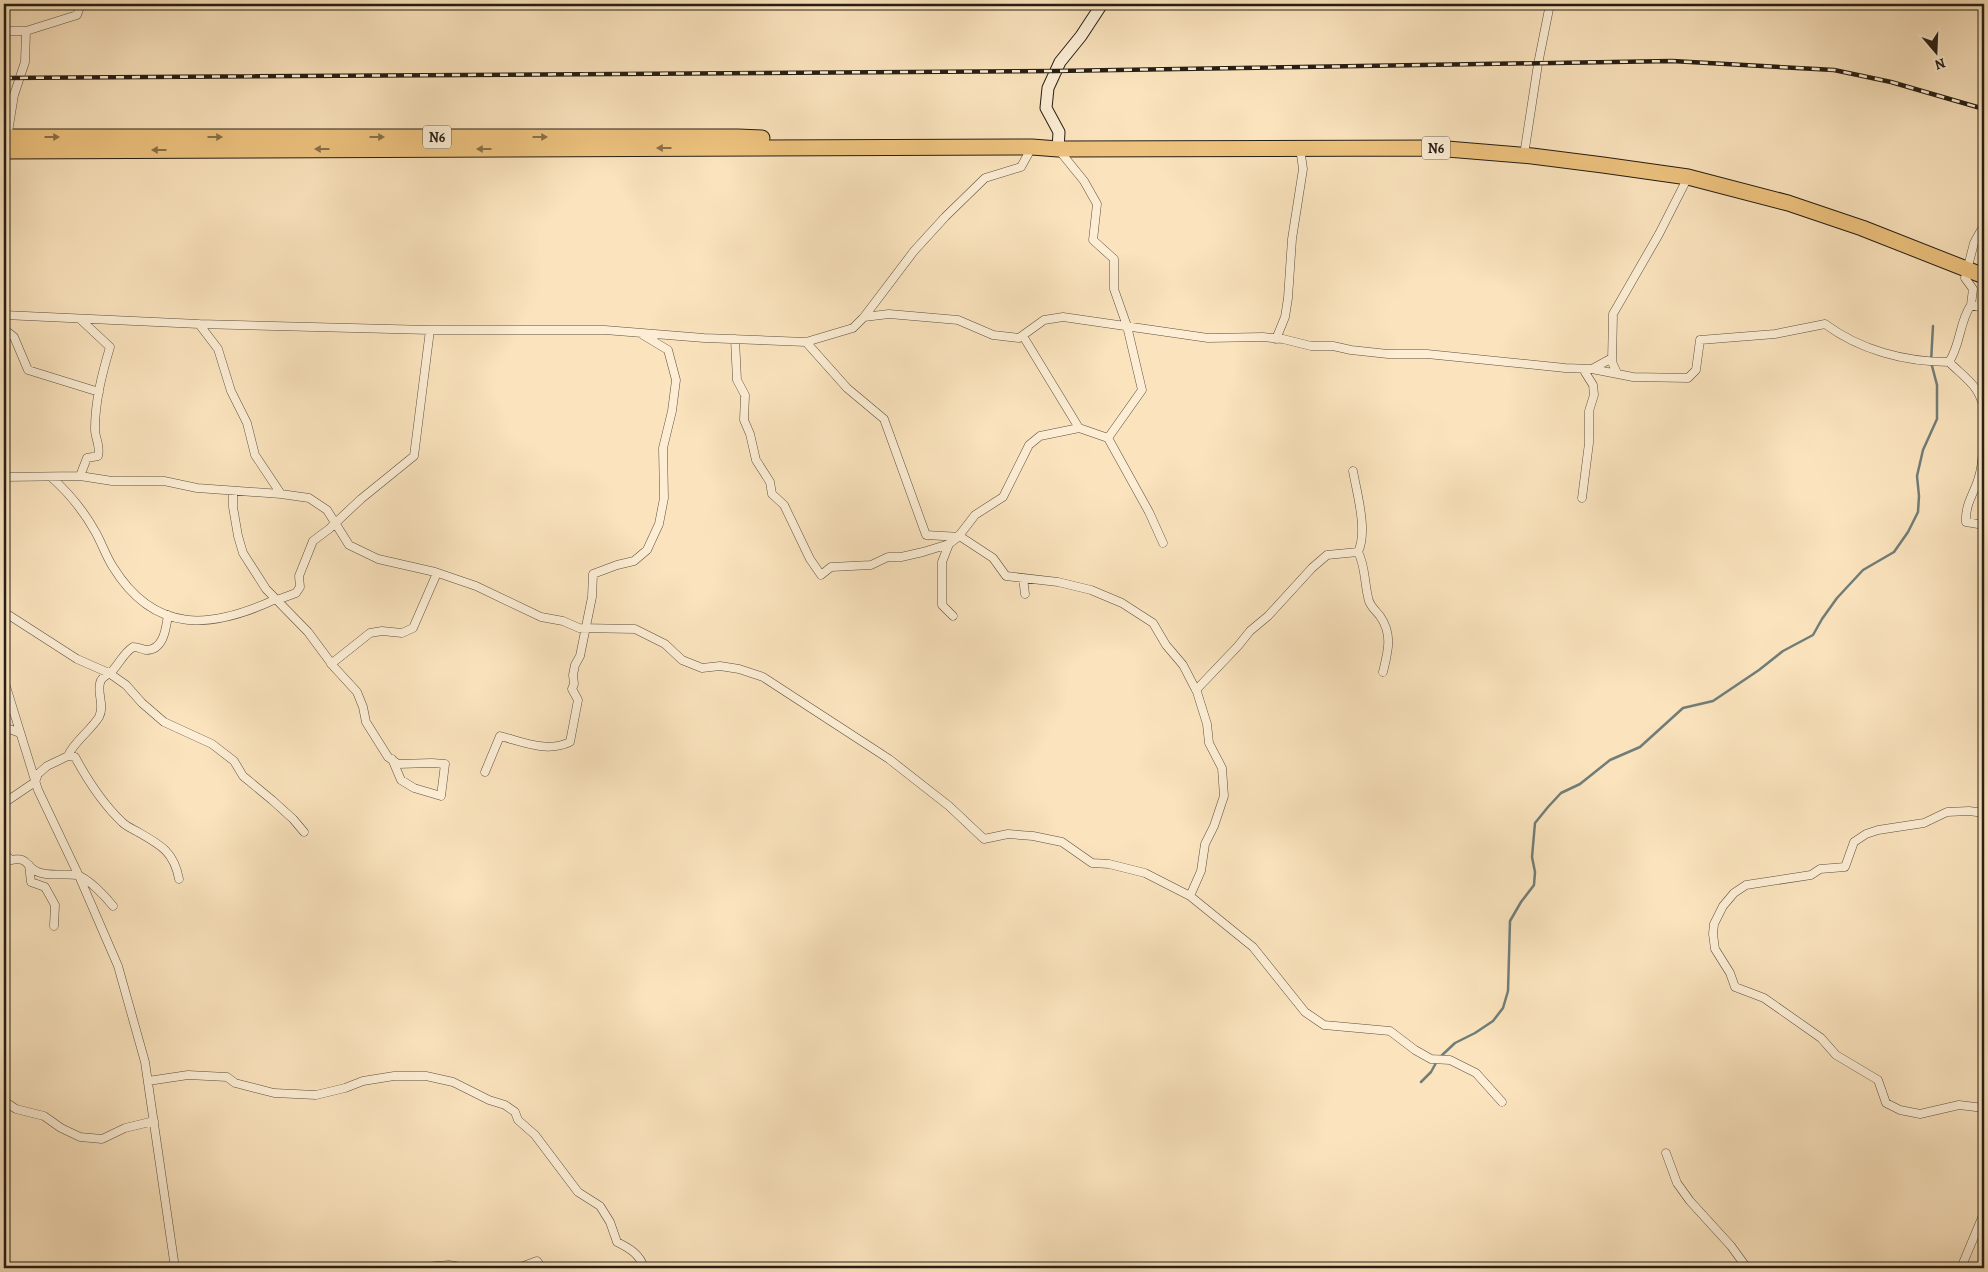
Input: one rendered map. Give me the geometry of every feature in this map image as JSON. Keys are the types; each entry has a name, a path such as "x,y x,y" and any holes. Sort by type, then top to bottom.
{"highway":[{"name":"N6","path":"5,143 738,136 870,147 1032,147 1058,149 1436,148 1524,155 1688,177 1788,203 1862,228 1984,276"}],"street":[{"path":"4,31 26,31 78,15 80,4"},
{"path":"1102,4 1082,36 1060,62 1048,88 1046,108 1059,132 1058,149 1084,181 1097,204 1093,240 1114,259 1114,289 1127,326 1142,390 1139,397 1108,438"},
{"path":"1524,155 1538,64 1550,4"},
{"path":"5,143 14,95 25,62 26,31"},
{"path":"4,315 199,324 430,330 605,330 806,342 853,328 864,317 914,251 944,217 985,178 1021,166 1032,147"},
{"path":"1276,338 1285,317 1288,298 1292,239 1303,169 1300,148"},
{"path":"1618,373 1612,362 1613,314 1659,234 1688,177"},
{"path":"1949,362 1956,352 1965,314 1972,304 1973,289 1965,278 1974,243 1984,225"},
{"path":"1972,304 1984,308"},
{"path":"864,317 889,314 958,320 993,335 1019,338 1044,320 1063,317 1208,338 1276,338 1311,346 1332,346 1388,354 1427,354 1592,369 1633,377 1688,378 1696,370 1700,340 1775,334 1825,324 1866,347 1883,353 1927,362 1949,362 1976,388 1983,400 1984,413"},
{"path":"80,319 110,347 99,392 94,431 100,450 98,456 87,458 80,476"},
{"path":"199,324 218,349 231,391 248,423 255,455 281,494"},
{"path":"4,329 14,337 28,370 99,392"},
{"path":"51,476 73,496 95,531 113,567 134,594 147,604 168,615 203,622 248,611 296,593 300,587 299,576 313,541 414,456 430,330"},
{"path":"485,772 500,736 526,745 536,746 562,746 570,742 578,700 572,689 574,684 574,665 580,656 592,597 593,574 617,565 634,562 647,550 660,524 664,498 663,448 672,412 676,380 668,350 641,333"},
{"path":"1022,336 1079,428"},
{"path":"736,339 737,380 745,395 744,420 750,434 756,460 770,482 772,494 784,505 810,559 821,575 831,567 872,565 888,557 923,552 949,544 958,537 975,515 1003,497 1029,445 1040,436 1079,428 1108,438 1149,512 1163,542"},
{"path":"806,342 847,388 884,420 926,535 961,537 993,558 1006,576 1058,582 1091,590 1122,603 1154,623 1166,645 1183,665 1196,690 1207,724 1209,743 1222,768 1224,796 1214,826 1205,844 1202,871 1190,896"},
{"path":"1592,369 1612,358"},
{"path":"1582,498 1589,444 1590,411 1594,395 1593,385 1583,369"},
{"path":"1984,429 1983,462 1978,481 1970,496 1965,513 1966,522 1984,525"},
{"path":"1353,471 1360,514 1362,543 1358,552"},
{"path":"4,477 80,476 112,482 164,481 197,488 309,498 327,510 349,545 378,559 438,573 476,586 541,616 562,621 579,628 635,629 665,644 682,660 702,668 720,666 739,669 763,677 889,760 949,806 984,839 1008,834 1033,836 1062,842 1092,863 1109,864 1145,874 1190,896 1252,947 1305,1012 1324,1025 1390,1031 1414,1050 1431,1059 1450,1060 1476,1073 1502,1102"},
{"path":"233,490 236,526 243,553 266,589 308,632 331,664 357,692 366,722 388,756 392,759 398,764 445,764 441,796 414,788 401,780 392,759"},
{"path":"949,544 942,562 942,605 953,616"},
{"path":"1358,552 1363,562 1366,590 1370,604 1384,623 1389,634 1389,646 1383,672"},
{"path":"1196,690 1250,631 1268,616 1312,568 1327,556 1358,552"},
{"path":"331,664 370,633 382,631 402,634 413,628 438,573"},
{"path":"1024,578 1025,594"},
{"path":"4,612 77,659 109,673 126,685 142,703 164,722 212,744 234,760 243,776 293,819 304,832"},
{"path":"68,756 69,752 89,731 101,714 102,700 99,685 101,678 113,671 124,653 133,647 146,650 155,647 163,640 168,615"},
{"path":"4,680 35,782 118,966 145,1062 175,1268"},
{"path":"4,727 20,733"},
{"path":"4,803 35,782 38,774 47,766 68,756 75,757 107,807 124,824 170,854 177,864 179,879"},
{"path":"1984,813 1969,811 1946,812 1924,823 1878,830 1866,834 1854,842 1845,868 1820,869 1811,875 1746,885 1734,893 1723,906 1714,924 1713,934 1715,949 1730,973 1735,988 1764,998 1821,1038 1836,1055 1878,1080 1886,1104 1900,1110 1920,1114 1958,1105 1984,1108"},
{"path":"4,854 11,860 19,858 37,872 79,876 103,893 113,906"},
{"path":"29,865 31,882 46,887 55,905 54,926"},
{"path":"148,1081 188,1075 227,1077 235,1083 274,1093 316,1095 345,1088 363,1081 394,1076 426,1076 453,1082 489,1100 505,1105 515,1112 518,1120 535,1135 578,1192 600,1206 610,1222 617,1242 632,1250 642,1261 644,1268"},
{"path":"4,1101 16,1109 44,1116 61,1128 80,1137 102,1139 125,1128 154,1121"},
{"path":"1666,1153 1677,1183 1690,1201 1732,1246 1747,1268"},
{"path":"1961,1268 1984,1213"},
{"path":"518,1268 537,1261 542,1268"},
{"path":"412,1268 449,1265 467,1268"}],"waterway":[{"path":"1440,1057 1455,1043 1493,1021 1503,1008 1508,991 1510,921 1534,885 1535,872 1532,857 1535,823 1548,807 1561,793 1580,784 1610,760 1640,747 1683,708 1713,701 1759,670 1783,651 1813,635 1837,598 1863,570 1894,552 1908,532 1918,512 1917,476 1923,450 1937,419 1937,385 1931,362 1933,326"},
{"path":"1421,1082 1431,1072 1437,1061"}],"railway":[{"path":"4,78 1055,71 1672,61 1834,70 1891,82 1984,109"}]}
